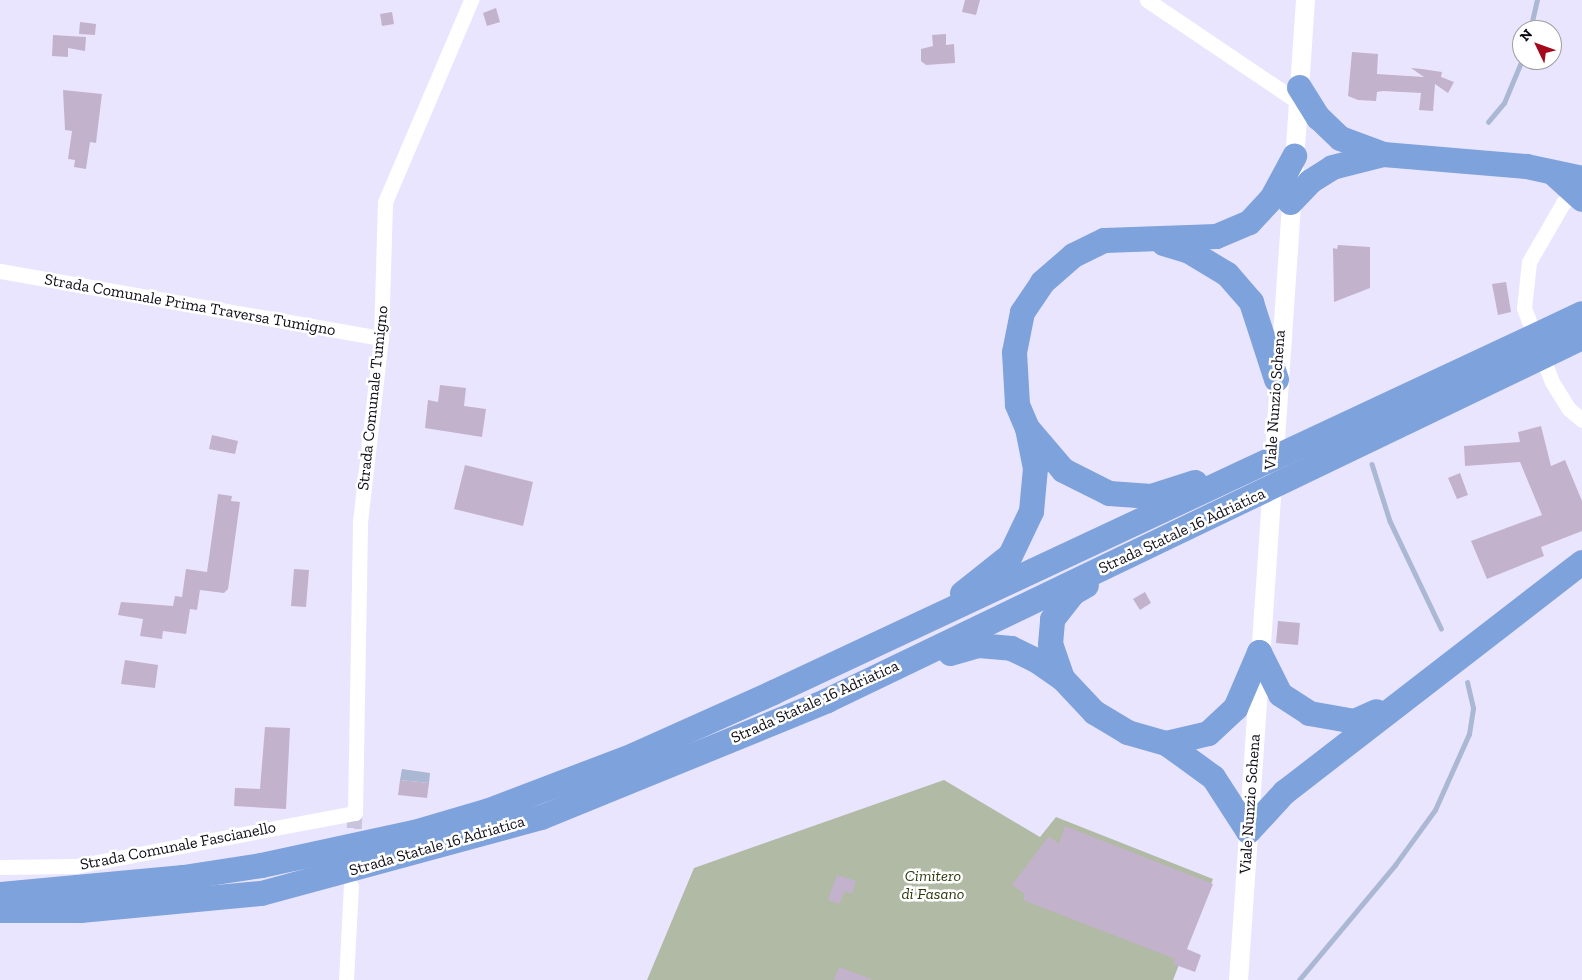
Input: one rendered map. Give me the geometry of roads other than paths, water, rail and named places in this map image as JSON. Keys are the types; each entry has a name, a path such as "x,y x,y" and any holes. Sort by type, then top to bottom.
{"highway":[{"path":"1299,94 1318,117 1340,138 1383,154 1570,178 1582,199"},
{"path":"1290,202 1310,181 1332,167 1383,154"},
{"path":"846,657 969,589 1010,555 1031,511 1035,468 1027,428 1017,404 1014,352 1022,312 1042,282 1073,255 1104,240 1139,236 1216,236 1249,222 1272,197 1294,156"},
{"path":"1139,236 1189,251 1227,274 1251,302 1276,379"},
{"name":"Strada Statale 16 Adriatica","path":"0,894 183,878 261,865 414,832 489,810 633,755 846,657 1218,481 1310,442 1472,365 1581,301"},
{"name":"Strada Statale 16 Adriatica","path":"0,910 80,910 261,893 367,867 541,817 827,700 1149,545 1216,516 1475,392 1582,337"},
{"path":"1475,392 1582,355"},
{"path":"1027,428 1063,470 1109,493 1151,496 1218,481"},
{"path":"1062,678 1050,644 1052,619 1072,594 1149,545"},
{"path":"827,700 978,645 1011,648 1062,678 1094,712 1127,732 1166,744 1213,777 1248,831 1284,792 1394,703 1582,562"},
{"path":"1259,652 1280,694 1309,713 1354,721 1394,703"},
{"path":"1166,744 1208,732 1235,708 1259,652"}],"street":[{"name":"Strada Comunale Tumigno","path":"355,813 360,522 380,338 385,202 471,0"},
{"path":"1147,0 1299,94"},
{"name":"Viale Nunzio Schena","path":"1238,980 1276,379 1299,94 1304,0"},
{"path":"1570,178 1563,203 1529,262 1524,308 1552,382 1569,409 1582,420"},
{"name":"Strada Comunale Prima Traversa Tumigno","path":"0,272 380,338"},
{"name":"Strada Comunale Fascianello","path":"0,867 76,866 355,813"},
{"path":"346,980 351,886"}],"water":[{"path":"402,769 430,773 429,783 400,780"}],"waterway":[{"path":"1532,20 1537,0"},
{"path":"1488,122 1504,103 1518,70"},
{"path":"1372,464 1390,521 1441,628"},
{"path":"1299,980 1395,865 1435,810 1469,734 1473,708 1467,683"}],"tunnel":[{"path":"353,851 355,813"}],"park label":[{"name":"Cimitero di Fasano","path":"933,885"}]}
